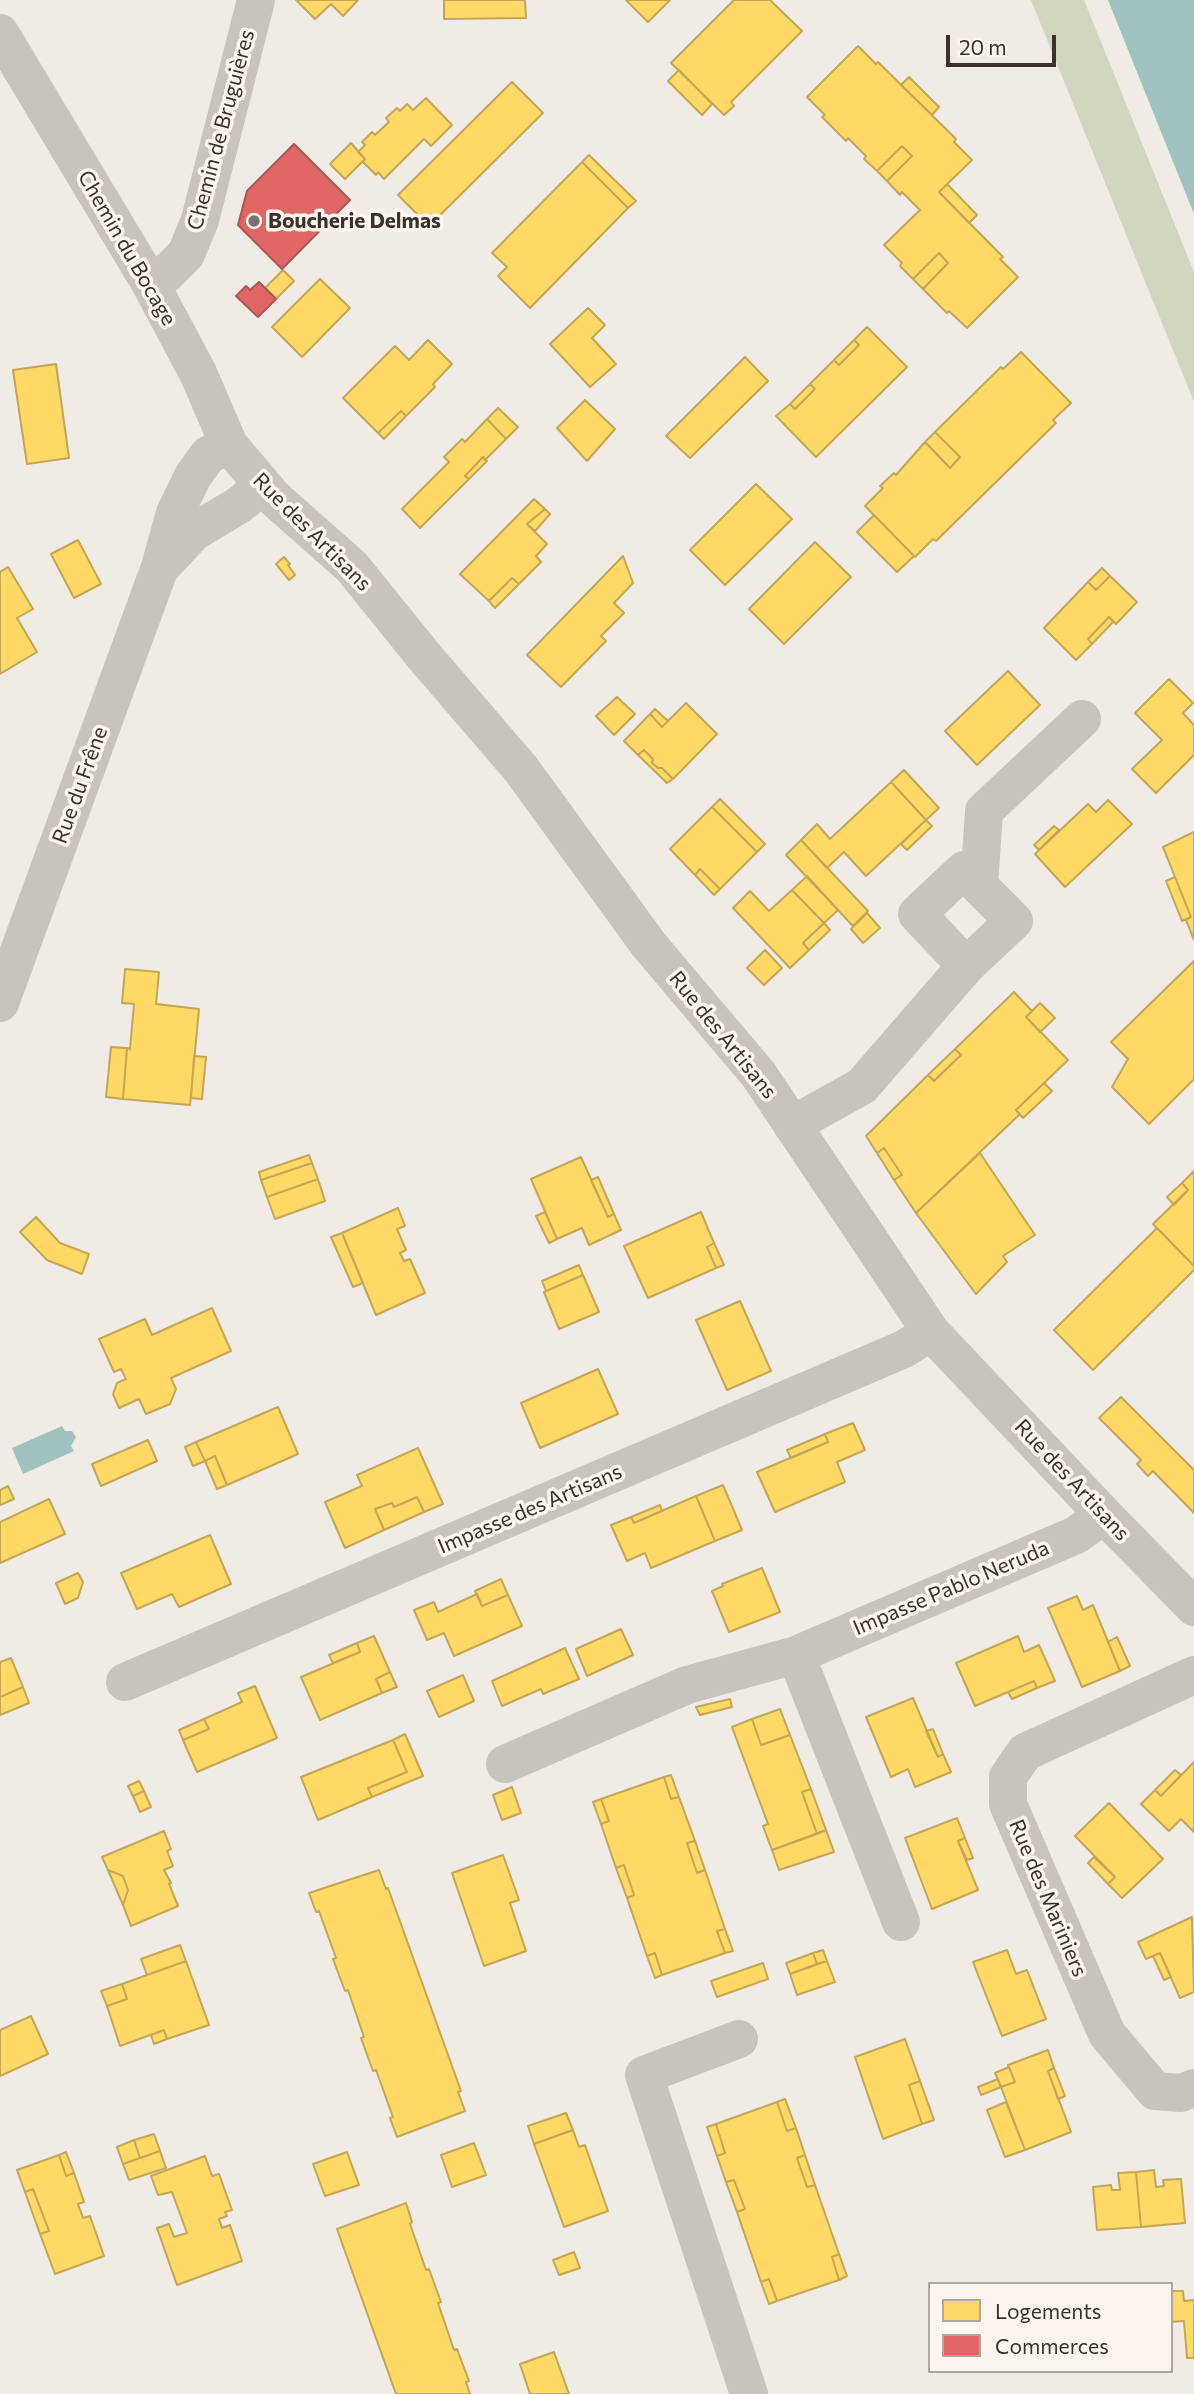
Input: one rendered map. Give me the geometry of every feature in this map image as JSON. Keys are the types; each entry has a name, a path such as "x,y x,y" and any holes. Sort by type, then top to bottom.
{"street":[{"name":"Chemin de Bruguières","path":"149,284 165,275 186,254 200,220 256,0"},
{"name":"Chemin du Bocage","path":"0,33 149,284 246,466"},
{"name":"Rue du Frêne","path":"0,1003 160,567 176,513 193,476 208,455 246,466 239,505 194,532 160,567"},
{"name":"Rue des Artisans","path":"246,466 352,567 521,769 649,945 759,1075 931,1332 1104,1516 1194,1607"},
{"path":"979,886 984,811 1082,719"},
{"path":"792,1125 862,1086 966,966 1014,921 964,870 917,914 966,966"},
{"name":"Impasse des Artisans","path":"125,1682 904,1349 931,1332"},
{"name":"Impasse Pablo Neruda","path":"505,1764 687,1685 796,1655 1076,1535 1104,1516"},
{"path":"796,1655 901,1922"},
{"name":"Rue des Mariniers","path":"1194,1675 1025,1752 1008,1777 1008,1804 1107,2034 1155,2091 1181,2093 1194,2088"},
{"path":"739,2039 644,2075 749,2394"}],"green space":[{"path":"1031,0 1084,0 1194,272 1194,402"}],"water":[{"path":"1108,0 1194,0 1194,214"},
{"path":"62,1426 65,1431 72,1431 76,1437 71,1446 74,1451 23,1474 12,1448"}],"building: Logements":[{"path":"296,0 358,0 343,16 331,4 315,19"},
{"path":"444,0 525,0 526,18 444,19"},
{"path":"626,0 670,0 648,22"},
{"path":"734,0 770,0 802,31 731,102 734,106 724,115 671,63"},
{"path":"858,46 876,64 878,62 956,139 954,142 972,160 939,192 1003,257 1000,259 1018,277 967,328 923,289 948,263 939,253 913,279 884,245 920,210 887,181 912,156 902,146 877,171 848,138 846,141 822,117 825,115 807,97"},
{"path":"679,70 712,104 702,115 668,81"},
{"path":"909,77 939,107 932,115 901,85"},
{"path":"512,82 543,113 429,226 398,195"},
{"path":"426,98 452,125 431,146 424,139 384,179 378,172 376,175 363,162 365,159 358,152 365,145 362,142 372,132 375,135 389,122 386,118 397,108 400,111 407,104 413,110"},
{"path":"351,143 365,159 345,179 330,164"},
{"path":"902,146 912,156 887,181 877,171"},
{"path":"589,155 636,201 628,208 582,162"},
{"path":"582,162 628,208 530,308 498,276 507,267 492,253"},
{"path":"947,184 977,215 969,223 939,192"},
{"path":"939,253 948,263 923,289 913,279"},
{"path":"283,270 294,281 276,299 265,288"},
{"path":"320,279 350,308 302,357 272,327"},
{"path":"588,308 605,325 592,338 616,364 590,387 550,344"},
{"path":"867,327 907,367 816,457 776,416 790,404 795,409 815,389 810,384 834,360 839,365 859,345 854,340"},
{"path":"428,340 452,364 433,384 435,387 406,416 401,411 378,433 343,398 395,346 409,360"},
{"path":"854,340 859,345 839,365 834,360"},
{"path":"1021,352 1071,403 1053,420 1056,423 936,541 933,539 915,557 865,506 883,488 880,486 894,473 896,475 925,442 950,468 960,457 935,432 1001,367 1003,369"},
{"path":"745,357 768,381 690,458 666,436"},
{"path":"56,364 69,458 27,464 13,370"},
{"path":"810,384 815,389 795,409 790,404"},
{"path":"585,400 615,429 587,461 557,428"},
{"path":"498,408 518,427 506,439 487,419"},
{"path":"401,411 406,416 384,439 378,433"},
{"path":"487,419 506,439 485,460 483,457 465,476 469,479 420,528 402,509 449,462 444,457 462,439 465,442"},
{"path":"935,432 960,457 950,468 925,442"},
{"path":"483,457 487,461 469,479 465,476"},
{"path":"756,484 792,519 725,585 690,550"},
{"path":"534,499 545,509 527,524 547,544 536,556 541,562 519,584 512,578 489,601 460,574"},
{"path":"545,509 550,514 535,531 527,524"},
{"path":"874,515 914,556 897,572 857,532"},
{"path":"78,540 101,584 74,598 51,554"},
{"path":"815,542 851,577 784,644 749,609"},
{"path":"623,556 633,583 614,603 624,613 601,636 606,641 561,687 527,655"},
{"path":"284,557 295,575 289,580 276,564"},
{"path":"8,567 33,609 17,618 37,652 0,674 0,572"},
{"path":"1102,568 1110,576 1096,590 1088,582"},
{"path":"1110,576 1137,602 1116,624 1109,617 1088,639 1092,644 1076,660 1044,628 1088,582 1096,590"},
{"path":"512,578 519,584 495,608 489,601"},
{"path":"1109,617 1113,622 1092,644 1088,639"},
{"path":"1008,671 1040,705 977,765 945,731"},
{"path":"1169,679 1193,703 1183,713 1194,725 1194,755 1156,793 1132,769 1162,740 1135,713"},
{"path":"617,697 635,714 614,735 596,716"},
{"path":"686,703 717,734 673,779 652,763 653,759 644,750 638,755 624,741 650,714 662,727"},
{"path":"655,709 668,721 662,727 650,714"},
{"path":"644,750 653,759 652,763 673,779 667,783 638,755"},
{"path":"904,770 939,808 926,820 891,782"},
{"path":"891,782 926,820 866,876 844,852 827,868 801,840 817,824 830,839"},
{"path":"720,799 765,844 757,852 712,807"},
{"path":"1108,800 1132,824 1065,887 1035,854 1088,804 1096,812"},
{"path":"712,807 757,852 720,889 700,869 695,875 670,849"},
{"path":"926,820 932,826 907,850 901,844"},
{"path":"1054,826 1059,830 1039,850 1034,845"},
{"path":"1194,832 1194,940 1186,920 1191,917 1163,847"},
{"path":"801,840 868,911 853,926 786,855"},
{"path":"700,869 720,889 714,895 695,875"},
{"path":"807,876 838,910 824,923 792,890"},
{"path":"1175,877 1191,917 1182,921 1166,881"},
{"path":"792,890 824,923 803,943 809,950 790,968 733,908 750,891 769,911"},
{"path":"867,913 880,928 863,943 851,929"},
{"path":"824,923 830,930 809,950 803,943"},
{"path":"765,950 782,968 764,985 747,968"},
{"path":"1194,961 1194,1079 1149,1124 1112,1087 1128,1059 1111,1042"},
{"path":"125,969 159,972 156,1004 199,1009 190,1105 123,1099 134,1004 122,1003"},
{"path":"1014,992 1032,1011 1026,1017 1068,1060 1016,1110 1020,1114 916,1213 894,1180 902,1175 884,1148 877,1153 866,1136 928,1075 934,1081 961,1055 955,1049"},
{"path":"1040,1003 1055,1018 1040,1032 1026,1017"},
{"path":"111,1047 127,1048 123,1099 106,1097"},
{"path":"955,1049 961,1055 934,1081 928,1075"},
{"path":"194,1056 206,1057 202,1099 191,1098"},
{"path":"1044,1083 1052,1091 1023,1118 1016,1110"},
{"path":"884,1148 902,1175 894,1180 877,1153"},
{"path":"980,1153 1035,1235 1003,1256 1007,1262 976,1294 916,1213"},
{"path":"309,1155 312,1163 261,1180 259,1172"},
{"path":"581,1157 608,1217 614,1214 621,1230 589,1245 582,1228 557,1239 531,1179"},
{"path":"312,1163 318,1179 267,1197 261,1180"},
{"path":"1194,1171 1194,1266 1153,1224 1188,1190 1182,1183"},
{"path":"598,1177 614,1214 608,1217 591,1180"},
{"path":"318,1179 325,1201 275,1219 267,1197"},
{"path":"1182,1183 1188,1190 1174,1205 1167,1197"},
{"path":"398,1208 405,1226 397,1229 406,1250 400,1253 404,1261 410,1259 425,1293 376,1315 342,1233"},
{"path":"545,1212 557,1239 549,1243 536,1216"},
{"path":"701,1212 714,1243 707,1247 716,1268 648,1298 624,1246"},
{"path":"36,1217 60,1243 89,1254 82,1274 47,1260 20,1232"},
{"path":"1157,1228 1194,1266 1194,1270 1093,1370 1054,1330"},
{"path":"342,1233 363,1283 353,1287 331,1237"},
{"path":"714,1243 724,1265 716,1268 707,1247"},
{"path":"579,1265 583,1275 546,1291 542,1281"},
{"path":"583,1275 599,1312 559,1329 544,1292"},
{"path":"740,1301 771,1371 727,1390 696,1320"},
{"path":"212,1308 231,1351 171,1378 176,1389 170,1404 146,1414 139,1399 119,1408 113,1394 117,1383 126,1379 121,1369 114,1372 99,1339 145,1319 152,1335"},
{"path":"598,1369 618,1414 540,1448 521,1403"},
{"path":"1121,1397 1194,1470 1194,1513 1153,1471 1148,1476 1137,1464 1141,1460 1099,1418"},
{"path":"278,1407 298,1454 227,1485 215,1456 205,1461 196,1442"},
{"path":"853,1423 865,1450 837,1462 845,1482 775,1512 757,1472 828,1442 825,1434"},
{"path":"825,1434 828,1442 791,1458 787,1450"},
{"path":"148,1440 157,1461 101,1486 92,1464"},
{"path":"196,1442 205,1461 193,1466 185,1447"},
{"path":"418,1448 443,1504 424,1512 417,1497 394,1507 392,1503 375,1509 384,1530 345,1548 325,1502 362,1486 357,1475"},
{"path":"215,1456 227,1485 217,1489 205,1461"},
{"path":"723,1485 742,1530 715,1541 696,1496"},
{"path":"8,1486 14,1499 0,1505 0,1490"},
{"path":"696,1496 715,1541 651,1568 645,1553 627,1561 611,1525 631,1517 634,1523"},
{"path":"417,1497 424,1512 384,1530 375,1509 392,1503 394,1507"},
{"path":"49,1499 65,1534 0,1563 0,1522"},
{"path":"660,1505 662,1511 634,1523 631,1517"},
{"path":"210,1535 231,1584 179,1607 172,1594 137,1609 121,1573"},
{"path":"762,1568 780,1612 729,1632 712,1591 723,1586 722,1584"},
{"path":"78,1573 83,1582 78,1598 65,1604 56,1583"},
{"path":"501,1579 508,1595 482,1606 475,1591"},
{"path":"477,1594 482,1606 508,1595 522,1626 454,1656 444,1633 427,1640 414,1610 434,1602 438,1612"},
{"path":"1077,1596 1083,1610 1093,1605 1120,1671 1082,1687 1048,1608"},
{"path":"621,1629 633,1655 587,1676 576,1649"},
{"path":"374,1636 390,1672 376,1679 382,1693 320,1720 301,1677 360,1652 357,1643"},
{"path":"1018,1636 1024,1652 1039,1645 1055,1681 1037,1688 1034,1681 975,1706 956,1663"},
{"path":"1117,1637 1130,1666 1120,1671 1108,1642"},
{"path":"357,1643 360,1652 333,1663 329,1655"},
{"path":"565,1648 579,1679 543,1694 541,1689 502,1706 492,1681"},
{"path":"11,1658 23,1687 0,1697 0,1662"},
{"path":"390,1672 397,1687 382,1693 376,1679"},
{"path":"463,1675 474,1701 439,1717 427,1691"},
{"path":"1034,1681 1037,1688 1012,1699 1008,1692"},
{"path":"255,1686 277,1738 197,1772 183,1740 209,1729 204,1719 242,1702 238,1693"},
{"path":"23,1687 29,1703 0,1715 0,1697"},
{"path":"913,1698 938,1757 943,1754 951,1772 915,1787 908,1769 891,1777 866,1717"},
{"path":"730,1699 732,1707 700,1715 696,1707"},
{"path":"780,1709 790,1735 761,1745 752,1719"},
{"path":"204,1719 209,1729 183,1740 179,1730"},
{"path":"752,1719 761,1745 790,1735 811,1789 802,1792 817,1834 772,1850 763,1826 768,1824 732,1727"},
{"path":"933,1729 943,1754 938,1757 926,1731"},
{"path":"405,1734 423,1776 372,1797 368,1788 407,1772 393,1740"},
{"path":"393,1740 407,1772 368,1788 372,1797 318,1820 301,1777"},
{"path":"1194,1762 1194,1832 1181,1819 1169,1831 1141,1804 1155,1790 1161,1796"},
{"path":"1175,1770 1181,1775 1161,1796 1155,1790"},
{"path":"671,1775 679,1797 671,1799 664,1777"},
{"path":"664,1777 671,1799 679,1797 695,1841 687,1843 697,1873 705,1870 725,1929 717,1931 725,1953 662,1975 655,1953 647,1956 627,1898 634,1895 624,1865 616,1868 601,1824 609,1821 601,1799"},
{"path":"139,1781 144,1791 133,1796 128,1786"},
{"path":"512,1787 521,1813 502,1820 493,1795"},
{"path":"811,1789 826,1830 817,1834 802,1792"},
{"path":"144,1791 151,1807 140,1812 133,1796"},
{"path":"601,1799 609,1821 601,1824 593,1802"},
{"path":"1109,1803 1163,1859 1122,1898 1108,1884 1115,1877 1075,1836"},
{"path":"957,1818 965,1838 958,1841 978,1890 932,1909 905,1838"},
{"path":"826,1830 834,1852 779,1870 772,1850"},
{"path":"164,1831 171,1849 167,1851 173,1866 164,1870 178,1906 131,1926 123,1905 128,1890 123,1876 108,1870 102,1857"},
{"path":"965,1838 973,1858 967,1860 958,1841"},
{"path":"695,1841 705,1870 697,1873 687,1843"},
{"path":"503,1855 519,1900 510,1903 526,1951 484,1966 452,1873"},
{"path":"1094,1857 1115,1877 1108,1884 1088,1863"},
{"path":"624,1865 634,1895 627,1898 616,1868"},
{"path":"108,1870 123,1876 128,1890 123,1905"},
{"path":"379,1870 386,1889 388,1888 461,2091 458,2092 465,2111 397,2137 390,2118 393,2117 376,2070 373,2071 361,2038 364,2037 348,1990 345,1991 319,1911 316,1912 309,1893"},
{"path":"1192,1917 1194,1992 1180,1998 1160,1953 1146,1959 1138,1942"},
{"path":"725,1929 733,1951 725,1953 717,1931"},
{"path":"180,1945 186,1961 147,1975 141,1959"},
{"path":"823,1950 827,1961 817,1964 813,1953"},
{"path":"1007,1950 1016,1974 1027,1970 1046,2019 1002,2036 973,1962"},
{"path":"655,1953 662,1975 655,1978 647,1956"},
{"path":"813,1953 817,1964 790,1974 786,1963"},
{"path":"1160,1953 1171,1977 1164,1980 1153,1956"},
{"path":"186,1961 209,2025 167,2039 164,2030 120,2046 107,2006 127,1999 122,1984"},
{"path":"827,1961 835,1982 797,1995 790,1974"},
{"path":"763,1963 768,1979 717,1997 711,1981"},
{"path":"122,1984 127,1999 107,2006 101,1991"},
{"path":"31,2016 48,2054 0,2076 0,2030"},
{"path":"164,2030 167,2039 154,2044 151,2035"},
{"path":"905,2039 920,2081 909,2085 922,2124 883,2139 855,2057"},
{"path":"1048,2050 1054,2068 1048,2071 1071,2132 1025,2150 1001,2087 1015,2082 1008,2065"},
{"path":"1009,2067 1015,2082 1001,2087 995,2073"},
{"path":"1054,2068 1065,2096 1058,2099 1048,2071"},
{"path":"998,2079 1001,2087 981,2095 978,2087"},
{"path":"920,2081 934,2120 922,2124 909,2085"},
{"path":"785,2099 796,2128 787,2131 777,2102"},
{"path":"777,2102 787,2131 796,2128 805,2155 797,2158 807,2187 815,2185 839,2254 832,2257 839,2280 777,2301 769,2279 761,2282 737,2212 745,2209 734,2180 726,2182 717,2156 725,2153 716,2124"},
{"path":"1006,2102 1025,2150 1005,2157 987,2110"},
{"path":"566,2113 573,2130 534,2144 528,2126"},
{"path":"716,2124 725,2153 717,2156 707,2127"},
{"path":"573,2130 579,2147 585,2145 608,2211 564,2227 534,2144"},
{"path":"154,2134 160,2151 140,2158 134,2140"},
{"path":"134,2140 140,2158 123,2164 117,2147"},
{"path":"474,2143 486,2175 452,2187 441,2155"},
{"path":"160,2151 166,2168 129,2180 123,2164"},
{"path":"66,2152 74,2173 66,2176 59,2155"},
{"path":"347,2152 359,2185 325,2196 313,2164"},
{"path":"59,2155 66,2176 74,2173 84,2202 78,2204 83,2218 90,2216 104,2256 55,2274 40,2234 49,2231 33,2189 25,2192 17,2170"},
{"path":"805,2155 815,2185 807,2187 797,2158"},
{"path":"205,2156 212,2176 219,2174 232,2210 225,2212 227,2216 219,2219 222,2228 230,2225 242,2261 177,2285 157,2228 169,2224 174,2237 187,2233 172,2192 158,2195 151,2176"},
{"path":"1154,2170 1156,2187 1164,2186 1163,2180 1181,2179 1185,2223 1141,2227 1136,2172"},
{"path":"1136,2172 1141,2227 1097,2230 1093,2187 1111,2185 1112,2190 1120,2190 1118,2173"},
{"path":"734,2180 745,2209 737,2212 726,2182"},
{"path":"33,2189 49,2231 40,2234 25,2192"},
{"path":"406,2203 412,2222 410,2224 426,2270 429,2269 441,2302 438,2303 454,2350 457,2349 469,2381 466,2382 470,2394 396,2394 337,2229"},
{"path":"574,2252 580,2268 559,2275 553,2260"},
{"path":"839,2254 847,2276 839,2280 832,2257"},
{"path":"769,2279 777,2301 769,2304 761,2282"},
{"path":"1173,2291 1183,2291 1184,2301 1194,2300 1194,2358 1187,2358 1184,2321 1173,2322"},
{"path":"554,2352 569,2394 530,2394 520,2364"}],"building: Commerces":[{"path":"294,144 350,200 282,269 238,225 247,191"},
{"path":"259,282 276,299 258,317 236,296 246,286 250,290"}],"place":[{"name":"Boucherie Delmas","path":"254,221"}]}
